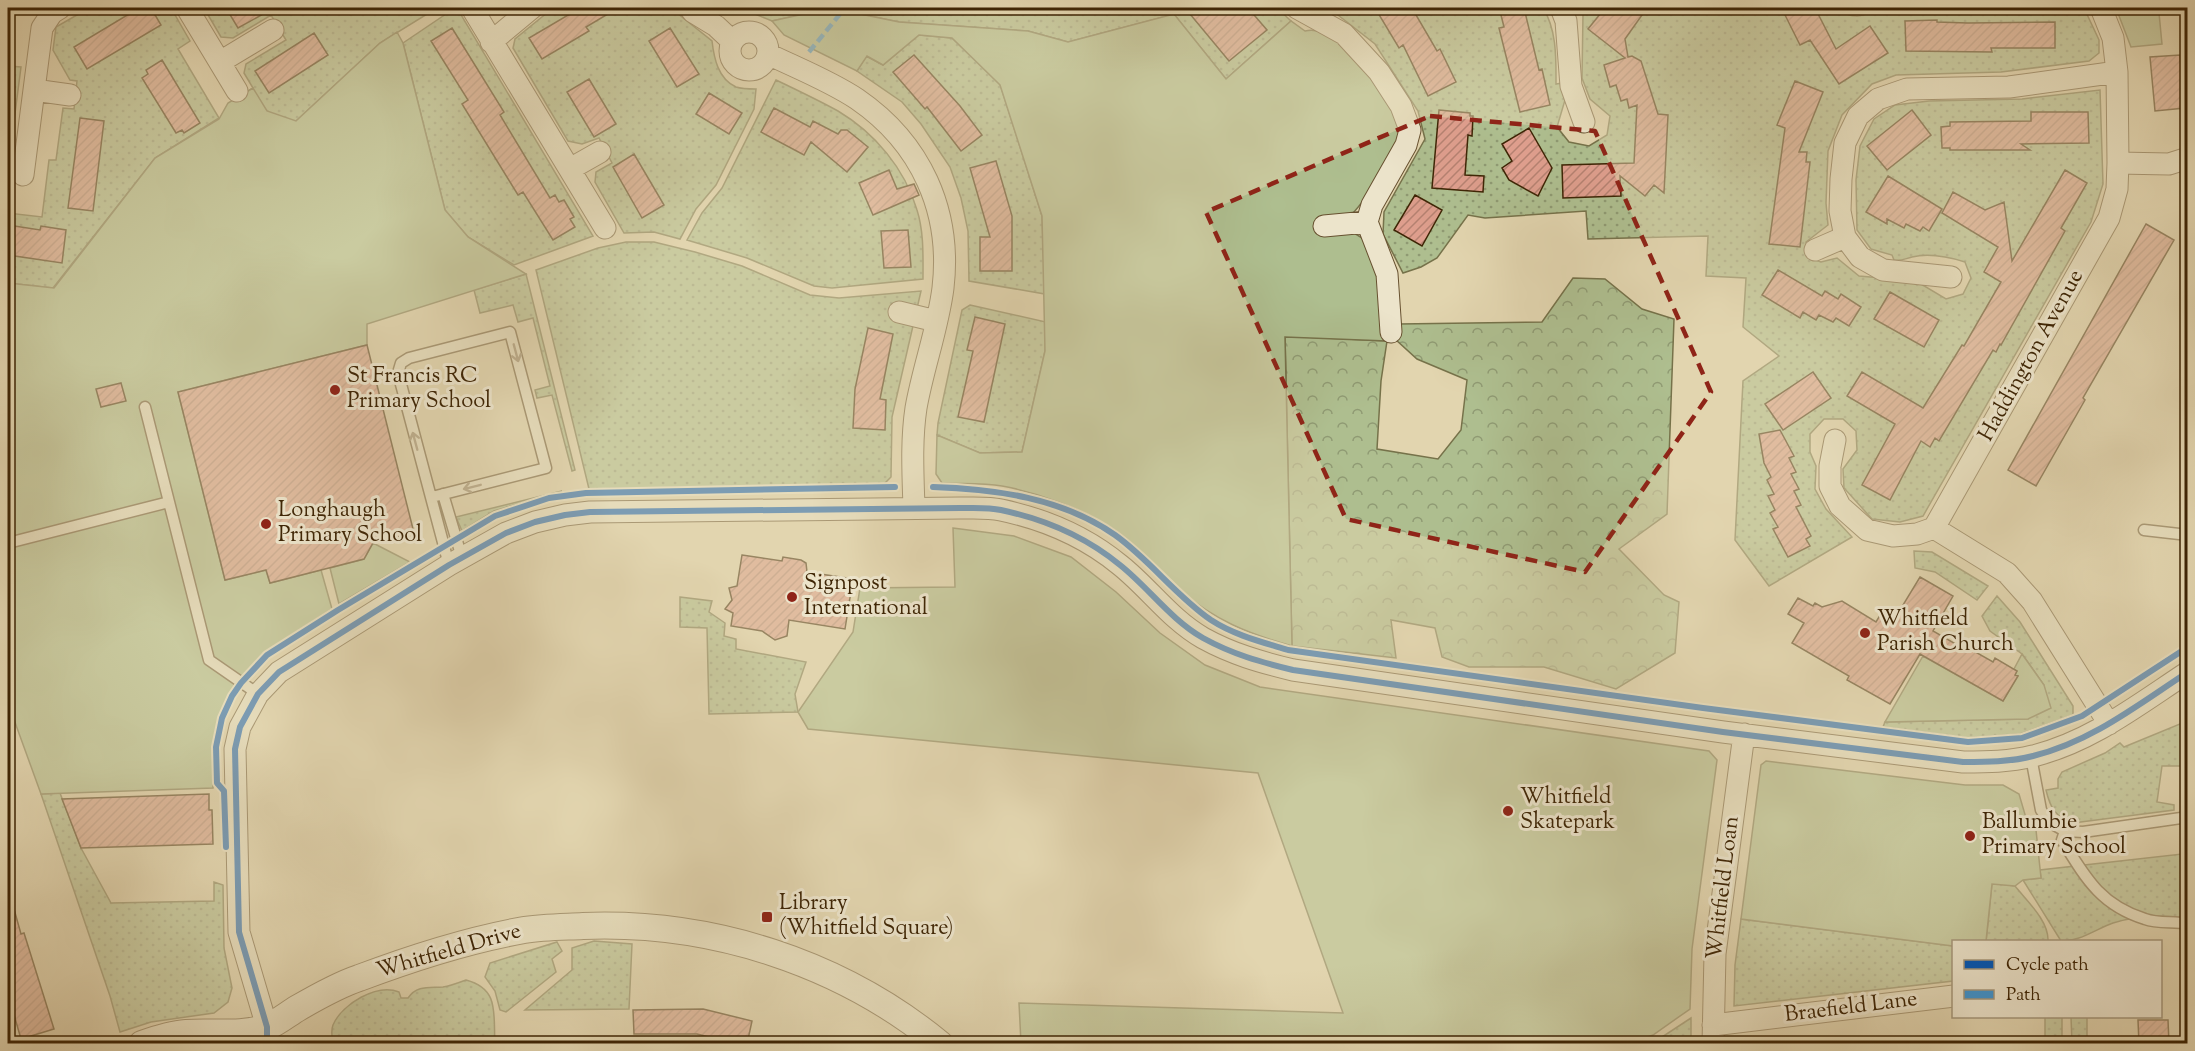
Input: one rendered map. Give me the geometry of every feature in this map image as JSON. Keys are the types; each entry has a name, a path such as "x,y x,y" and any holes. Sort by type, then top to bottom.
{"street":[{"path":"22,175 42,28 51,13 60,8"},
{"path":"187,8 237,91"},
{"path":"472,8 605,228"},
{"path":"491,42 532,8"},
{"path":"690,8 716,26 732,41"},
{"path":"1297,8 1344,34 1379,72 1401,106 1410,130 1406,145 1372,205 1367,222 1387,274 1391,332"},
{"path":"1561,8 1566,21 1571,86 1584,122"},
{"name":"Haddington Avenue","path":"1934,528 2109,218 2116,189 2118,163 2117,72 2113,38 2101,8"},
{"path":"220,62 273,30"},
{"path":"742,32 756,32 766,41 768,54 766,60 755,69 742,69 736,65 730,54 732,41 742,32"},
{"path":"768,54 857,99 894,130 922,166 939,210 945,253 943,289 916,408 914,508"},
{"path":"1951,277 1883,270 1860,257 1845,237 1840,211 1845,143 1858,116 1878,99 1907,89 2009,87 2117,72"},
{"path":"34,90 70,94"},
{"path":"570,169 600,153"},
{"path":"2118,163 2169,164 2187,158"},
{"path":"1324,226 1367,222"},
{"path":"1815,250 1845,237"},
{"path":"899,312 936,321"},
{"path":"1835,440 1830,466 1830,486 1840,506 1867,530 1893,536 1917,534 1934,528 2007,573 2032,601 2109,724"},
{"path":"142,1044 186,1033 267,1035 239,932 235,749 240,727 258,694 279,672 305,654 506,533 535,522 573,514 689,510 914,508 999,510 1041,521 1080,538 1121,565 1168,613 1201,637 1247,659 1293,670 1744,734 1963,762 1997,761 2031,756 2078,740 2109,724 2187,672"},
{"name":"Whitfield Loan","path":"1713,1034 1715,954 1744,734"},
{"name":"Whitfield Drive","path":"267,1035 309,1001 355,979 465,944 525,930 619,924 682,930 772,951 813,967 854,987 895,1010 940,1044"},
{"name":"Braefield Lane","path":"1713,1034 1952,996"}],"lane":[{"path":"432,497 546,468 510,332 409,358 401,363 398,373 427,489 456,562"},
{"path":"145,407 209,660 258,694"},
{"path":"443,494 456,562"},
{"path":"8,543 169,502"},
{"path":"2144,530 2187,535"},
{"path":"2031,756 2041,810 2049,822 2065,831 2083,832 2187,817"},
{"path":"2065,831 2062,840 2091,887 2117,906 2147,920 2187,924"}],"highlighted area":[{"path":"1430,116 1595,131 1711,392 1585,572 1346,519 1206,212"}],"green space":[{"path":"89,8 171,8 190,41 178,49 219,118 155,158 53,288 8,283 8,213 42,217 49,160 56,160 63,108 74,109 77,81 70,80 53,50 56,27"},
{"path":"204,8 437,8 380,43 296,121 266,121 248,91 253,88 244,73 246,64 286,40 271,15 233,38 221,37"},
{"path":"455,8 593,236 514,265 468,237 445,210 403,43"},
{"path":"553,8 673,8 712,41 716,61 725,79 736,87 756,89 754,109 716,185 696,209 680,239 654,232 624,233 595,182 596,172 612,163 599,138 582,144 568,141 513,48 515,39"},
{"path":"715,8 831,8 772,21 755,14 725,13"},
{"path":"831,8 1277,8 1291,21 1226,79 1174,14 1068,42 1028,31 899,22"},
{"path":"831,8 899,22 1028,31 1068,42 1174,14 1226,79 1291,21 1305,31 1323,32 1339,41 1376,83 1393,110 1400,131 1388,162 1352,214 1354,233 1367,241 1377,259 1387,341 1285,337 1292,646 1246,631 1206,610 1179,590 1124,537 1075,509 1031,493 1002,486 942,483 936,474 937,435 980,453 1022,452 1045,351 1042,216 1000,85 952,38 919,35 883,65 867,56 857,71 784,35 772,21"},
{"path":"1329,8 1543,8 1553,35 1556,84 1562,83 1565,100 1557,127 1569,142 1589,146 1607,135 1610,116 1590,99 1582,78 1583,14 1587,8 1837,8 1852,16 1861,16 1873,8 2084,8 2099,40 2099,53 2089,61 2001,72 1896,75 1872,84 1842,115 1828,151 1826,203 1828,225 1806,242 1808,258 1821,262 1837,258 1859,276 1916,281 1946,299 1963,294 1971,278 1965,262 1932,256 1894,260 1892,255 1871,249 1857,230 1856,180 1860,146 1874,119 1895,105 1929,101 2022,99 2100,90 2103,184 2091,222 1923,516 1900,522 1872,519 1844,488 1843,469 1857,450 1856,431 1843,419 1824,419 1810,434 1810,452 1816,466 1815,489 1826,509 1852,537 1769,586 1735,540 1743,381 1779,356 1743,327 1746,278 1706,276 1708,236 1588,239 1586,211 1485,218 1468,215 1437,258 1403,273 1383,234 1384,212 1425,139 1418,111 1375,44"},
{"path":"2116,8 2163,8 2159,13 2162,44 2131,47"},
{"path":"397,32 403,43 445,210 468,237 526,274 367,324 367,345 178,392 225,580 266,570 270,583 321,570 332,609 265,652 238,681 219,717 213,746 213,788 41,794 8,703 8,283 54,288 155,158 219,119 228,103 253,88 267,111 296,121 380,43"},
{"path":"919,35 952,38 1000,84 1042,216 1045,294 969,281 968,231 961,198 950,167 921,124 902,102 857,71 866,56 883,65"},
{"path":"8,66 21,67 10,152 8,152"},
{"path":"776,80 852,120 887,153 905,180 917,210 922,235 923,279 832,288 814,286 747,258 687,240 702,213 722,188"},
{"path":"626,242 654,242 695,252 742,266 810,295 839,298 921,291 892,417 891,477 884,484 589,489 536,270 598,248"},
{"path":"526,274 575,470 572,471 552,395 537,398 535,390 550,386 533,318 518,322 513,305 480,313 474,290"},
{"path":"1573,278 1605,279 1642,309 1674,319 1667,514 1619,549 1664,595 1679,602 1675,653 1616,689 1544,667 1469,667 1442,657 1435,628 1391,620 1396,658 1292,646 1285,336 1387,341 1381,381 1377,449 1438,459 1461,430 1467,380 1417,359 1395,339 1399,324 1542,322"},
{"path":"970,305 1046,322 1045,351 1022,452 980,453 937,435 962,310"},
{"path":"562,491 494,511 462,531 456,517"},
{"path":"953,528 1014,536 1071,557 1116,592 1160,633 1205,665 1260,687 1709,751 1717,760 1692,949 1690,1009 1653,1035 1629,1044 1021,1043 1019,1003 1343,1013 1258,773 808,729 798,712 853,632 860,588 955,587"},
{"path":"373,543 410,562 339,604 330,568 364,559"},
{"path":"1914,551 1932,552 1988,586 1977,600 1935,572 1915,568"},
{"path":"1997,596 2020,622 2073,706 2073,715 2020,734 1967,738 1883,727 1885,722 2028,719 2044,685 2022,654 1990,631 1982,616"},
{"path":"680,597 712,601 709,612 725,623 724,636 736,639 736,649 806,662 795,694 798,712 709,714 707,628 680,627"},
{"path":"2022,654 2044,685 2051,708 2028,719 1885,722 1923,656 2003,701 2018,676 2015,675 2017,671 2014,669"},
{"path":"2187,721 2187,766 2162,766 2157,802 2174,805 2174,810 2073,823 2054,811 2046,790 2058,788 2058,779 2062,772 2105,753 2120,743 2124,747"},
{"path":"1766,761 1965,785 2003,785 2019,794 2026,818 2036,830 2041,878 2023,880 2015,886 1992,884 1986,940 1952,940 1952,946 1741,919 1761,765"},
{"path":"60,793 81,848 111,903 214,901 214,882 223,885 224,948 232,988 228,1002 214,1013 151,1022 120,1032 110,996 41,794"},
{"path":"2182,854 2187,918 2159,916 2131,918 2081,937 2060,940 2023,880 2041,878 2040,870"},
{"path":"1992,883 2015,886 2041,919 2048,940 1986,940"},
{"path":"1741,919 1952,946 1952,981 1734,1006 1735,965"},
{"path":"594,941 632,944 629,1009 525,1010 572,970 572,948"},
{"path":"557,942 562,951 552,959 556,972 506,1012 500,1010 495,991 485,977 490,963"},
{"path":"466,980 477,984 490,996 494,1013 495,1043 333,1043 332,1027 338,1017 361,997 381,990 390,990 399,992 401,998 408,998 419,989 446,987"},
{"path":"1691,1018 1691,1043 1650,1043 1656,1041"},
{"path":"2045,1018 2062,1018 2062,1043 2045,1043"},
{"path":"2071,1018 2087,1018 2087,1043 2072,1043"}],"building":[{"path":"139,8 151,8 161,25 87,69 74,47"},
{"path":"226,8 274,8 238,28"},
{"path":"580,8 618,8 586,27 589,31 542,59 529,38"},
{"path":"1185,8 1248,8 1267,30 1229,61"},
{"path":"1375,8 1412,8 1437,51 1440,49 1456,82 1428,96 1403,45 1399,48"},
{"path":"1524,8 1550,105 1520,112 1499,28 1504,27 1500,11"},
{"path":"1605,8 1647,8 1625,39 1628,57 1632,56 1641,61 1658,114 1668,115 1664,193 1654,185 1645,196 1620,176 1621,196 1563,198 1562,165 1634,163 1637,105 1629,108 1627,99 1621,101 1616,85 1610,87 1604,65 1625,58 1588,29"},
{"path":"1787,8 1815,8 1836,49 1870,26 1888,53 1839,84 1810,40 1800,45 1785,15 1790,13"},
{"path":"1937,20 1937,22 1968,23 2055,22 2055,48 1991,48 1992,52 1906,51 1905,21"},
{"path":"452,28 504,112 500,115 550,198 555,195 559,202 564,200 574,217 570,219 575,227 553,240 523,192 518,195 462,104 468,100 431,41"},
{"path":"670,28 699,74 677,87 649,41"},
{"path":"314,33 328,55 269,93 255,71"},
{"path":"914,55 960,106 982,135 961,151 927,107 925,109 893,72"},
{"path":"2180,55 2185,108 2155,111 2150,57"},
{"path":"162,60 200,123 184,133 182,130 176,133 142,78 148,74 146,70"},
{"path":"589,79 616,124 594,137 567,92"},
{"path":"1795,81 1823,92 1799,152 1807,152 1806,162 1810,162 1800,247 1769,244 1785,128 1777,125"},
{"path":"709,93 742,113 729,134 696,114"},
{"path":"774,108 810,127 813,121 838,134 841,130 847,130 868,147 847,172 811,142 804,155 761,132"},
{"path":"1439,110 1470,113 1470,116 1473,116 1472,136 1468,135 1465,175 1484,176 1483,192 1432,188"},
{"path":"1912,110 1931,135 1887,170 1867,146"},
{"path":"2031,112 2088,112 2089,143 2021,144 2030,150 1950,150 1950,148 1942,148 1941,127 1950,126 1950,122 2031,121"},
{"path":"80,118 104,121 93,211 68,208"},
{"path":"1529,128 1552,168 1538,196 1509,180 1502,168 1512,161 1502,144"},
{"path":"634,154 664,205 642,218 613,167"},
{"path":"996,161 1012,216 1012,271 980,271 980,237 990,237 970,168"},
{"path":"889,170 897,189 914,184 919,195 873,215 859,183"},
{"path":"2065,170 2087,183 2061,228 2065,231 2001,345 1996,352 1993,350 1939,441 1935,438 1930,447 1921,441 1890,500 1862,485 1895,424 1847,396 1862,372 1923,408 1962,345 1964,346 2001,282 1984,272 1998,247 1942,213 1953,192 1985,210 2004,202 2012,261"},
{"path":"1888,176 1942,209 1929,231 1923,227 1920,231 1906,224 1904,228 1887,219 1887,224 1866,212"},
{"path":"1415,195 1442,210 1422,246 1394,230"},
{"path":"2146,224 2174,240 2083,398 2085,400 2036,486 2008,470"},
{"path":"8,225 40,230 41,226 66,230 62,263 8,255"},
{"path":"908,230 911,267 884,268 881,231"},
{"path":"1778,270 1822,296 1825,291 1838,299 1841,294 1861,307 1849,326 1836,318 1833,322 1819,315 1816,320 1803,312 1800,318 1762,295"},
{"path":"1890,292 1939,320 1924,347 1874,319"},
{"path":"975,317 1005,324 984,422 958,417 973,351 967,350"},
{"path":"868,328 893,334 880,399 886,400 885,430 853,428 855,389"},
{"path":"367,345 414,533 373,543 364,559 270,583 266,570 225,580 178,392"},
{"path":"1813,372 1831,398 1783,430 1765,404"},
{"path":"121,383 126,401 101,407 96,389"},
{"path":"1780,430 1794,456 1789,458 1796,472 1791,474 1799,489 1794,491 1801,505 1796,507 1811,536 1806,539 1810,546 1788,557 1773,529 1778,527 1770,513 1775,510 1768,496 1774,494 1767,480 1771,477 1764,463 1759,434"},
{"name":"Signpost International","path":"742,555 782,561 783,557 801,560 806,563 807,572 853,579 845,629 789,620 787,636 775,640 762,631 731,626 733,613 725,609 732,600 729,588 737,586"},
{"name":"Whitfield Parish Church","path":"1920,577 1953,596 1933,631 1964,649 1965,646 1993,662 1995,658 2017,671 2015,675 2018,676 2003,701 1920,654 1890,704 1847,680 1849,676 1792,643 1804,623 1788,614 1798,598 1813,606 1815,603 1822,607 1842,601 1876,622 1885,607 1897,615"},
{"path":"209,794 213,844 81,848 62,799"},
{"path":"12,902 54,1029 21,1039 8,994 8,903"},
{"path":"703,1009 752,1021 747,1044 737,1044 697,1034 634,1034 633,1010"},
{"path":"2138,1020 2168,1020 2169,1044 2139,1044"}],"marked path":[{"path":"809,52 845,8"}],"cycle path":[{"path":"226,847 224,791 217,783 216,747 222,718 241,683 267,655 495,516 549,498 586,493 895,487"},
{"path":"933,487 981,490 1028,498 1051,504 1095,522 1140,555 1186,600 1211,620 1239,634 1288,650 1703,708 1968,742 2022,738 2082,716 2188,647"},
{"path":"267,1044 267,1027 239,932 235,749 240,727 258,694 279,672 449,565 506,533 535,522 565,515 590,512 996,509 1049,524 1093,546 1131,574 1170,613 1191,630 1214,644 1258,661 1293,670 1723,732 1963,762 2016,759 2054,750 2114,721 2188,672"}],"place":[{"name":"St Francis RC Primary School","path":"335,390"},
{"name":"Longhaugh Primary School","path":"266,524"},
{"name":"Signpost International","path":"792,597"},
{"name":"Whitfield Parish Church","path":"1865,633"},
{"name":"Whitfield Skatepark","path":"1508,811"},
{"name":"Ballumbie Primary School","path":"1970,836"},
{"name":"Library (Whitfield Square)","path":"767,917"}]}
